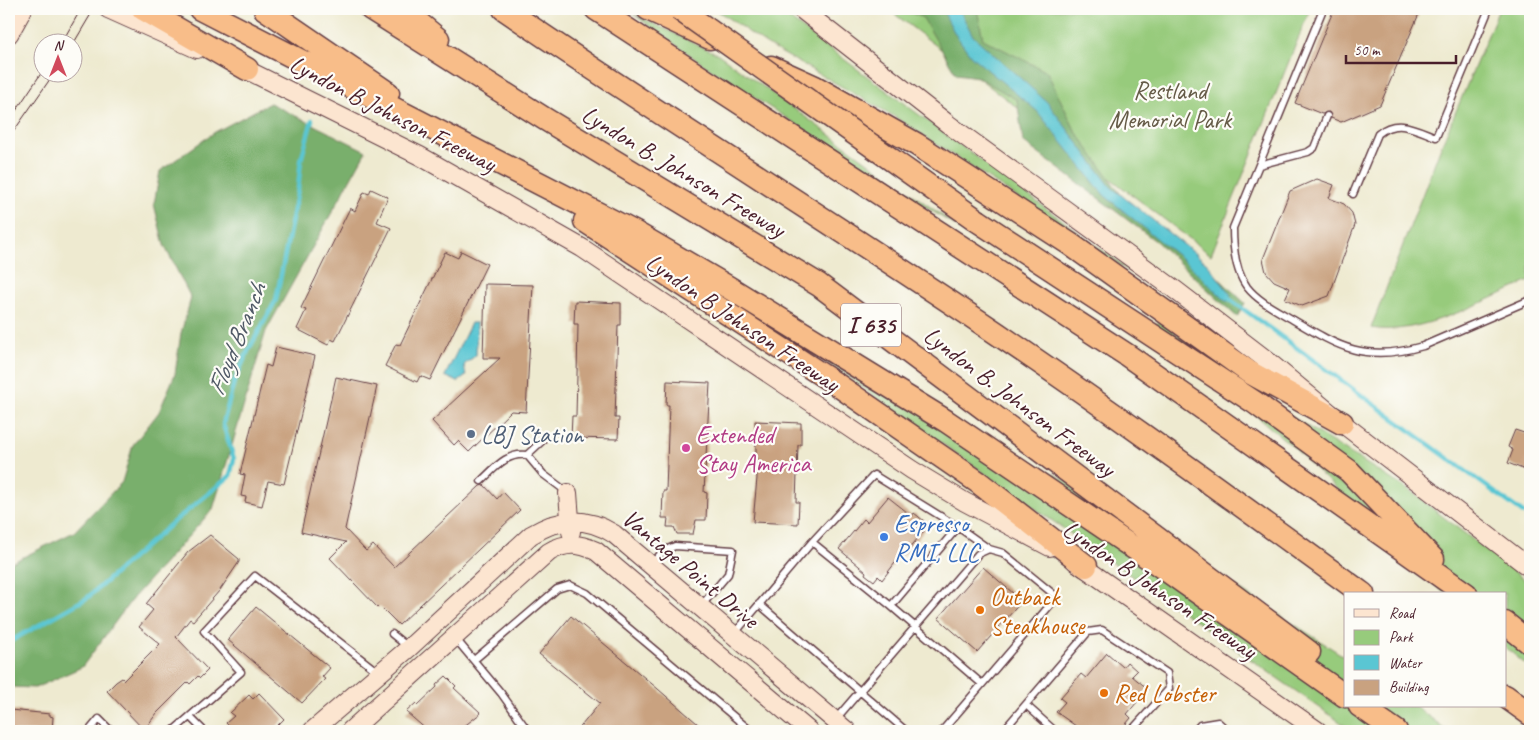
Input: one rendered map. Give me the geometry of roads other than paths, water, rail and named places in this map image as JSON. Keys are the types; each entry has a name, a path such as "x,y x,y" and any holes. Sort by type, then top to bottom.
{"highway":[{"path":"143,9 247,69"},
{"path":"200,9 634,232 946,421 1156,563 1344,695"},
{"path":"265,9 416,112 839,386 978,482 1086,566"},
{"name":"Lyndon B. Johnson Freeway","path":"371,9 486,82 819,286 1344,679"},
{"path":"402,9 486,82"},
{"path":"504,9 684,130 880,256 1041,363 1360,592"},
{"path":"596,9 1127,355 1464,592"},
{"path":"648,9 816,88 916,144 1070,244 1249,372 1342,423"},
{"path":"679,9 978,221 1254,402 1349,470 1465,592"},
{"path":"1506,624 1530,643"},
{"path":"1506,697 1530,714"},
{"path":"1363,708 1396,731"},
{"path":"1382,708 1410,731"}],"main road":[{"path":"9,34 23,9"},
{"name":"Lyndon B Johnson Freeway","path":"108,9 169,38 247,69 420,156 535,220 644,288 912,470 965,502 1086,566 1318,731"},
{"path":"801,9 948,124 1249,346 1342,423 1530,568"},
{"path":"350,731 549,552 560,545 572,544 568,493"},
{"name":"Vantage Point Drive","path":"312,731 378,672 409,648 531,535 555,522 570,520 600,525 614,534 733,634 835,728"},
{"name":"Vantage Point Drive","path":"572,544 596,551 809,731"},
{"path":"378,672 398,688"}],"lane":[{"path":"1239,9 1250,9"},
{"path":"1323,9 1234,228 1235,252 1242,277 1257,298 1328,340 1358,352 1373,354 1407,351 1450,335 1530,300"},
{"path":"1353,194 1376,139 1383,130 1390,126 1407,126 1436,137 1489,9"},
{"path":"1259,165 1308,152 1314,148 1327,116"},
{"path":"481,480 509,456 527,455 542,441"},
{"path":"527,455 543,474 568,493"},
{"path":"733,634 812,542 874,475 958,527 989,549 1002,553 1058,597 942,731"},
{"path":"892,606 958,527"},
{"path":"812,542 892,606 982,684"},
{"path":"651,565 663,552 675,546 733,550 728,574 701,607"},
{"path":"835,728 859,691 978,554 989,549"},
{"path":"173,731 241,672 204,631 255,576 378,672"},
{"path":"474,660 557,589 570,585 587,593 751,731"},
{"path":"758,604 906,731"},
{"path":"1003,731 1088,632 1102,630 1168,673 1169,689 1131,731"},
{"path":"392,634 409,648"},
{"path":"454,637 501,693 528,731"},
{"path":"1026,705 1055,731"},
{"path":"190,717 204,731"},
{"path":"89,731 99,719 111,731"},
{"path":"1195,731 1200,725 1218,722 1228,731"}],"water":[{"path":"942,9 959,9 973,36 1047,102 1111,187 1207,263 1231,295 1227,302 1188,264 1104,195 1037,111 971,56 955,34"},
{"path":"471,323 477,323 476,355 464,365 466,376 458,382 445,376"}],"waterway":[{"name":"Floyd Branch","path":"9,642 87,598 171,524 230,476 234,459 223,424 234,382 248,351 276,300 298,189 301,160 312,120"},
{"path":"1224,295 1530,518"}],"tram line":[{"path":"68,32 81,9"},
{"path":"80,32 94,9"},
{"path":"9,121 35,82"},
{"path":"9,138 48,82"}],"place":[{"name":"LBJ Station","path":"471,434"},
{"name":"Extended Stay America","path":"686,448"},
{"name":"Espresso RMI, LLC","path":"884,537"},
{"name":"Outback Steakhouse","path":"980,610"},
{"name":"Red Lobster","path":"1104,693"}],"park label":[{"name":"Restland Memorial Park","path":"1170,104"}]}
